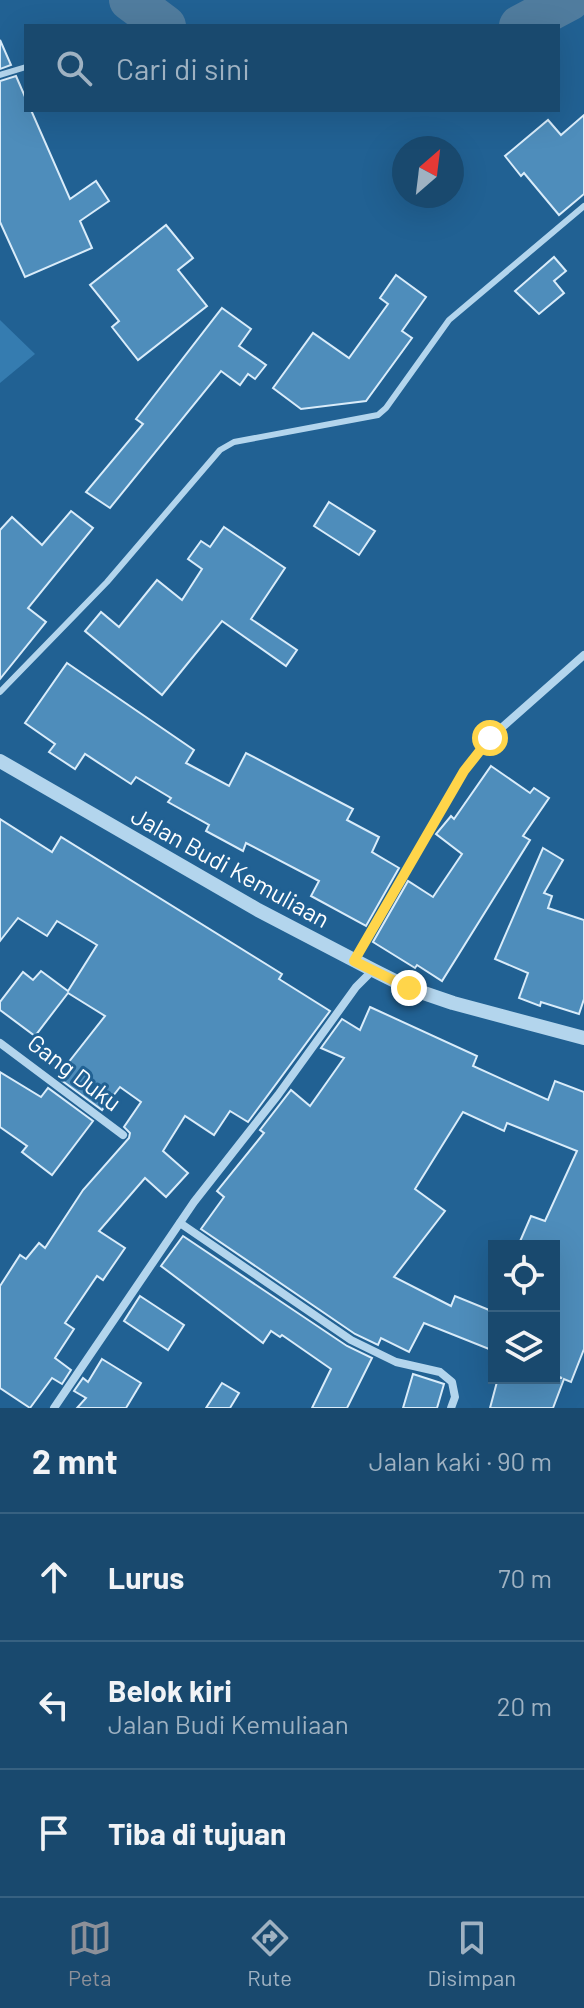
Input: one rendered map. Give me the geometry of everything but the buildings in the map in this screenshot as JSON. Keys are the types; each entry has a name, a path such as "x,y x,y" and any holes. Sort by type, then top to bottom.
{"street":[{"path":"354,961 464,771 490,738 584,655"},
{"name":"Jalan Budi Kemuliaan","path":"0,761 245,902 409,988 584,1038"},
{"path":"54,1408 180,1223 356,987 373,970"},
{"name":"Gang Duku","path":"0,1043 123,1135"},
{"path":"180,1223 351,1340 396,1362 440,1372 452,1382 455,1397 451,1408"}],"lane":[{"path":"0,75 24,68"},
{"path":"0,692 107,582 220,450 234,442 378,415 449,320 584,206"}],"shaded area":[{"path":"0,320 35,354 0,383"}],"waterway":[{"path":"130,0 162,24"},
{"path":"524,24 569,0"}],"route":[{"path":"409,988 354,961 464,771 490,738"}]}
